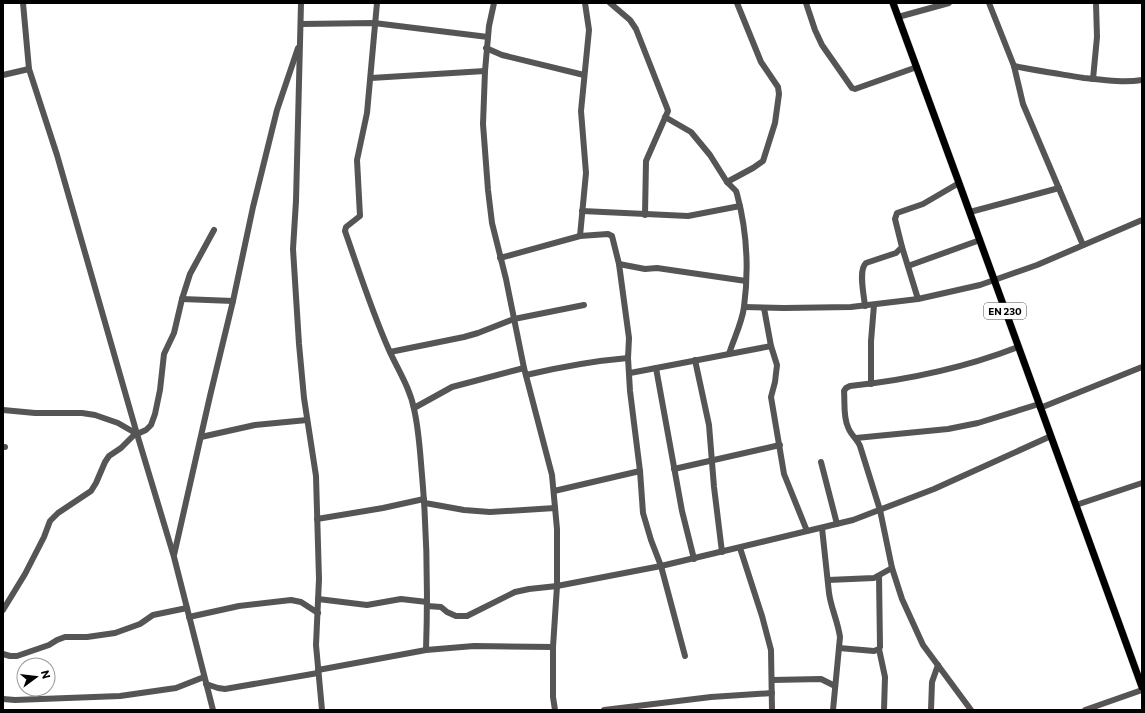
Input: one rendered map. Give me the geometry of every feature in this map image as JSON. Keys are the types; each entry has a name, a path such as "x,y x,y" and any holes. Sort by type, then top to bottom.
{"main road":[{"name":"EN 230","path":"893,3 960,183 1142,689"}],"street":[{"path":"23,3 29,69 57,155 136,434 174,557 213,710"},
{"path":"302,3 296,201 293,249 298,344 304,398 316,476 319,579 316,645 322,710"},
{"path":"377,3 367,113 356,160 360,216 345,228 374,313 390,352 399,368 414,408 419,436 428,574 426,650"},
{"path":"494,3 486,48 483,124 484,151 492,223 524,368 551,469 554,490 557,586 552,647 555,710"},
{"path":"580,236 586,173 581,111 589,30 585,3"},
{"path":"610,3 630,20 636,29 667,105 668,111 646,161 645,215"},
{"path":"727,182 754,168 763,160 775,124 779,94 778,87 762,62 737,3"},
{"path":"806,3 815,30 822,45 852,88 855,89 917,67"},
{"path":"898,17 949,3"},
{"path":"989,3 1014,66 1023,104 1083,245"},
{"path":"1093,79 1097,36 1096,3"},
{"path":"301,24 374,23 488,37"},
{"path":"174,557 253,208 277,110 300,40"},
{"path":"486,48 502,55 584,75"},
{"path":"1014,66 1048,73 1093,79 1142,80"},
{"path":"3,75 29,69"},
{"path":"370,78 485,70"},
{"path":"665,117 691,132 710,155 727,182 736,191 740,206 748,260 744,307 729,354"},
{"path":"918,299 895,219 897,213 923,204 960,183"},
{"path":"970,212 1059,188"},
{"path":"582,211 645,215 696,216 740,206"},
{"path":"744,307 865,306 918,299 980,285 1037,265 1142,220"},
{"path":"3,610 25,574 50,522 58,513 91,491 109,456 121,448 136,434 146,430 151,425 160,390 164,354 174,332 190,274 214,230"},
{"path":"500,258 580,236 608,234 612,236 619,264 629,338 628,358 632,416 640,471 644,522 661,566 685,656"},
{"path":"908,266 980,240"},
{"path":"865,306 862,274 864,265 896,253 902,247"},
{"path":"619,264 645,269 657,268 746,281"},
{"path":"182,299 233,301"},
{"path":"390,352 464,337 514,319 584,305"},
{"path":"870,384 871,340 874,305"},
{"path":"764,308 771,346 775,355 777,371 776,382 771,397 786,479 807,531"},
{"path":"630,374 694,360 771,346"},
{"path":"971,710 923,645 902,599 892,568 880,510 860,446 856,438 850,432 846,422 844,391 850,386 888,382 956,367 985,359 1018,347"},
{"path":"526,375 562,366 628,358"},
{"path":"694,360 709,425 722,552"},
{"path":"856,438 948,430 978,423 1040,406 1142,367"},
{"path":"414,408 452,387 524,368"},
{"path":"656,368 682,511 694,559"},
{"path":"3,410 82,413 96,415 118,423 136,434"},
{"path":"200,437 255,425 307,420"},
{"path":"318,598 367,605 401,599 441,607 447,612 456,616 467,616 515,592 557,586 661,566 837,524 880,510 934,489 1051,436"},
{"path":"674,469 780,445"},
{"path":"821,462 837,524"},
{"path":"554,490 640,471"},
{"path":"1076,505 1142,483"},
{"path":"317,519 424,501 464,510 490,512 555,508"},
{"path":"822,528 830,602 839,628 840,637 833,710"},
{"path":"740,548 771,650 772,710"},
{"path":"828,580 859,580 879,576 892,568"},
{"path":"879,576 879,649 885,677 884,710"},
{"path":"189,617 239,606 291,600 300,602 318,613"},
{"path":"3,654 10,656 21,655 49,645 60,638 87,637 115,633 140,624 153,614 187,608"},
{"path":"206,684 225,689 426,650 474,646 552,647"},
{"path":"839,648 874,651 879,649"},
{"path":"931,710 932,682 938,665"},
{"path":"3,699 15,700 120,696 176,688 204,677"},
{"path":"772,680 821,679 835,686"},
{"path":"1085,710 1142,689"},
{"path":"604,710 711,697 772,693"}]}
